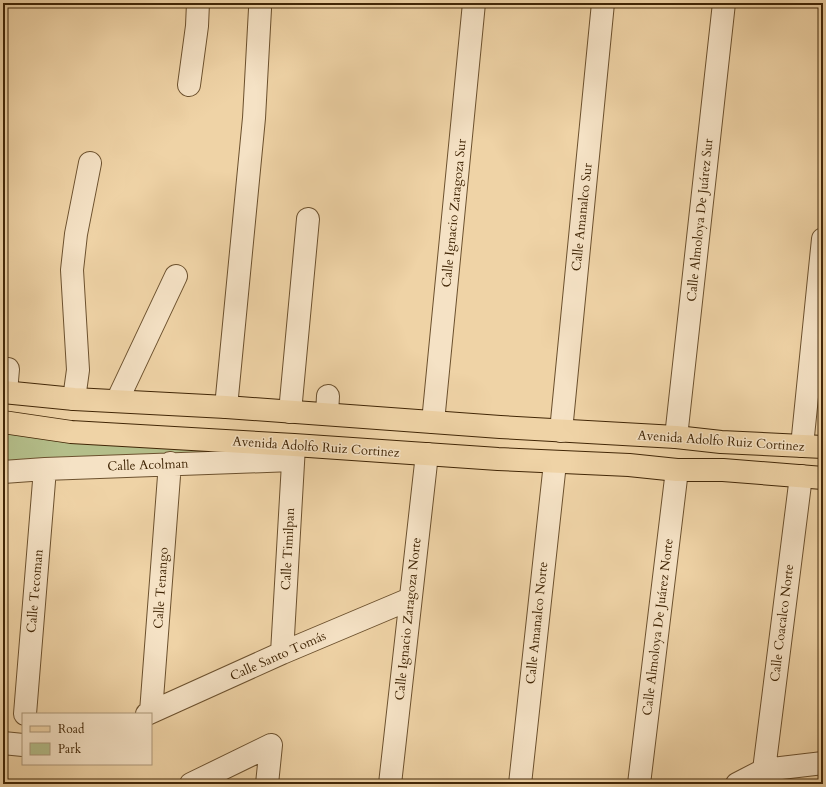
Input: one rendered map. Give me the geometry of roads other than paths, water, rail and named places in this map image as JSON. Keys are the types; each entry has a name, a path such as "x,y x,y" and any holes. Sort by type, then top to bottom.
{"main road":[{"name":"Avenida Adolfo Ruiz Cortinez","path":"4,392 74,399 290,412 327,405 433,422 619,435 678,453 723,470 823,478"},
{"name":"Avenida Adolfo Ruiz Cortinez","path":"3,422 71,432 294,452 427,454 555,463 629,465 721,442 813,447"},
{"name":"Avenida Adolfo Ruiz Cortinez","path":"678,453 823,456"},
{"name":"Avenida Adolfo Ruiz Cortinez","path":"678,453 823,469"}],"street":[{"path":"189,85 197,26 198,3"},
{"name":"Calle Ignacio Zaragoza Sur","path":"433,422 474,3"},
{"name":"Calle Amanalco Sur","path":"561,431 603,3"},
{"name":"Calle Almoloya De Juárez Sur","path":"678,453 724,3"},
{"path":"226,407 254,118 260,9"},
{"path":"74,399 78,370 72,270 76,234 90,163"},
{"path":"290,412 308,219"},
{"path":"813,447 823,239"},
{"path":"117,402 176,276"},
{"path":"4,392 8,369"},
{"name":"Calle Acolman","path":"3,472 170,464 294,452"},
{"name":"Calle Timilpan","path":"282,653 294,452"},
{"name":"Calle Almoloya De Juárez Norte","path":"639,784 678,453"},
{"name":"Calle Ignacio Zaragoza Norte","path":"390,784 427,454"},
{"name":"Calle Amanalco Norte","path":"520,784 555,463"},
{"name":"Calle Tenango","path":"149,713 170,464"},
{"name":"Calle Tecoman","path":"25,713 45,469"},
{"name":"Calle Coacalco Norte","path":"764,770 801,476"},
{"name":"Calle Santo Tomás","path":"149,713 282,653 410,599"},
{"path":"191,784 271,745 267,784"},
{"path":"737,784 764,770 823,763"}]}
